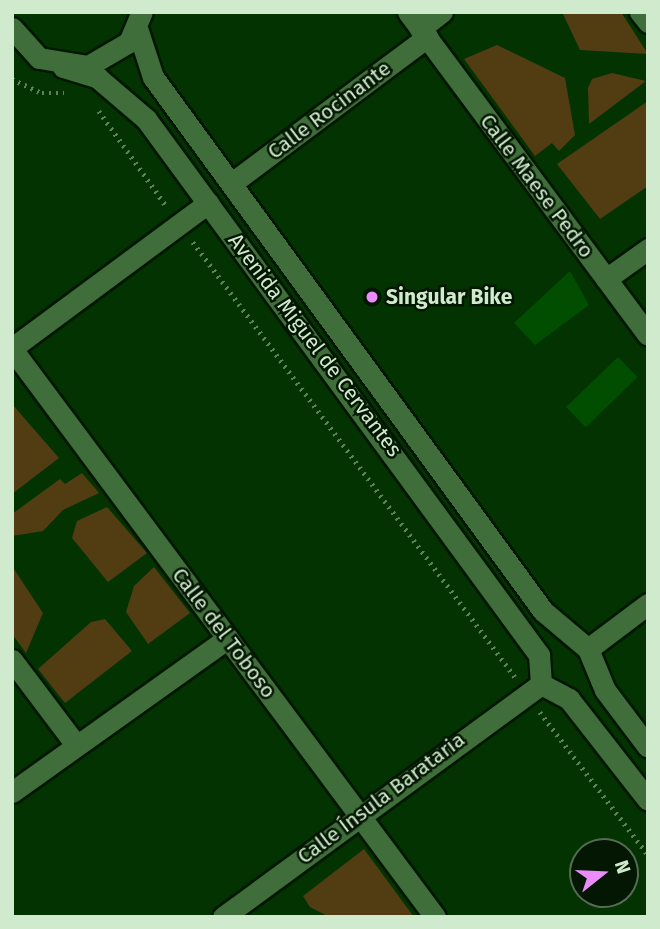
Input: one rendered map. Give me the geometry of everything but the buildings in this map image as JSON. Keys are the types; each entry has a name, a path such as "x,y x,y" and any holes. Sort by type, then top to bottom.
{"street":[{"name":"Calle Rocinante","path":"232,183 418,26 442,12"},
{"path":"640,12 648,22"},
{"path":"63,67 106,60 140,20"},
{"name":"Avenida Miguel de Cervantes","path":"140,20 153,76 567,635 592,659 648,747"},
{"name":"Calle Maese Pedro","path":"418,26 648,335"},
{"name":"Avenida Miguel de Cervantes","path":"15,41 63,67 98,78 122,94 208,203 539,655"},
{"path":"12,349 208,203"},
{"path":"606,279 648,249"},
{"name":"Calle del Toboso","path":"12,349 435,917"},
{"path":"569,699 591,683 592,659 648,604"},
{"path":"567,635 539,655 533,688 569,699 648,800"},
{"path":"12,792 228,638"},
{"path":"12,660 76,745"},
{"name":"Calle Ínsula Barataria","path":"223,917 358,814 533,688"}],"path":[{"path":"12,79 42,93 73,94"},
{"path":"95,105 180,224 468,607 533,688 648,855"}],"shaded area":[{"path":"562,12 621,12 648,54 580,50"},
{"path":"497,45 565,78 575,135 559,151 552,143 535,156 464,59"},
{"path":"612,73 646,81 589,124 588,88 592,79"},
{"path":"648,101 648,186 600,219 557,164"},
{"path":"12,404 59,458 12,494"},
{"path":"82,473 99,493 63,510 43,531 12,536 12,514 60,479 65,484"},
{"path":"107,507 147,553 108,582 72,538 77,521"},
{"path":"12,566 43,613 26,653 12,634"},
{"path":"154,567 190,613 148,644 126,612 134,586"},
{"path":"105,619 132,651 65,703 38,669 91,622"},
{"path":"364,849 414,917 329,917 310,907 303,896"}],"place":[{"name":"Singular Bike","path":"372,297"}]}
